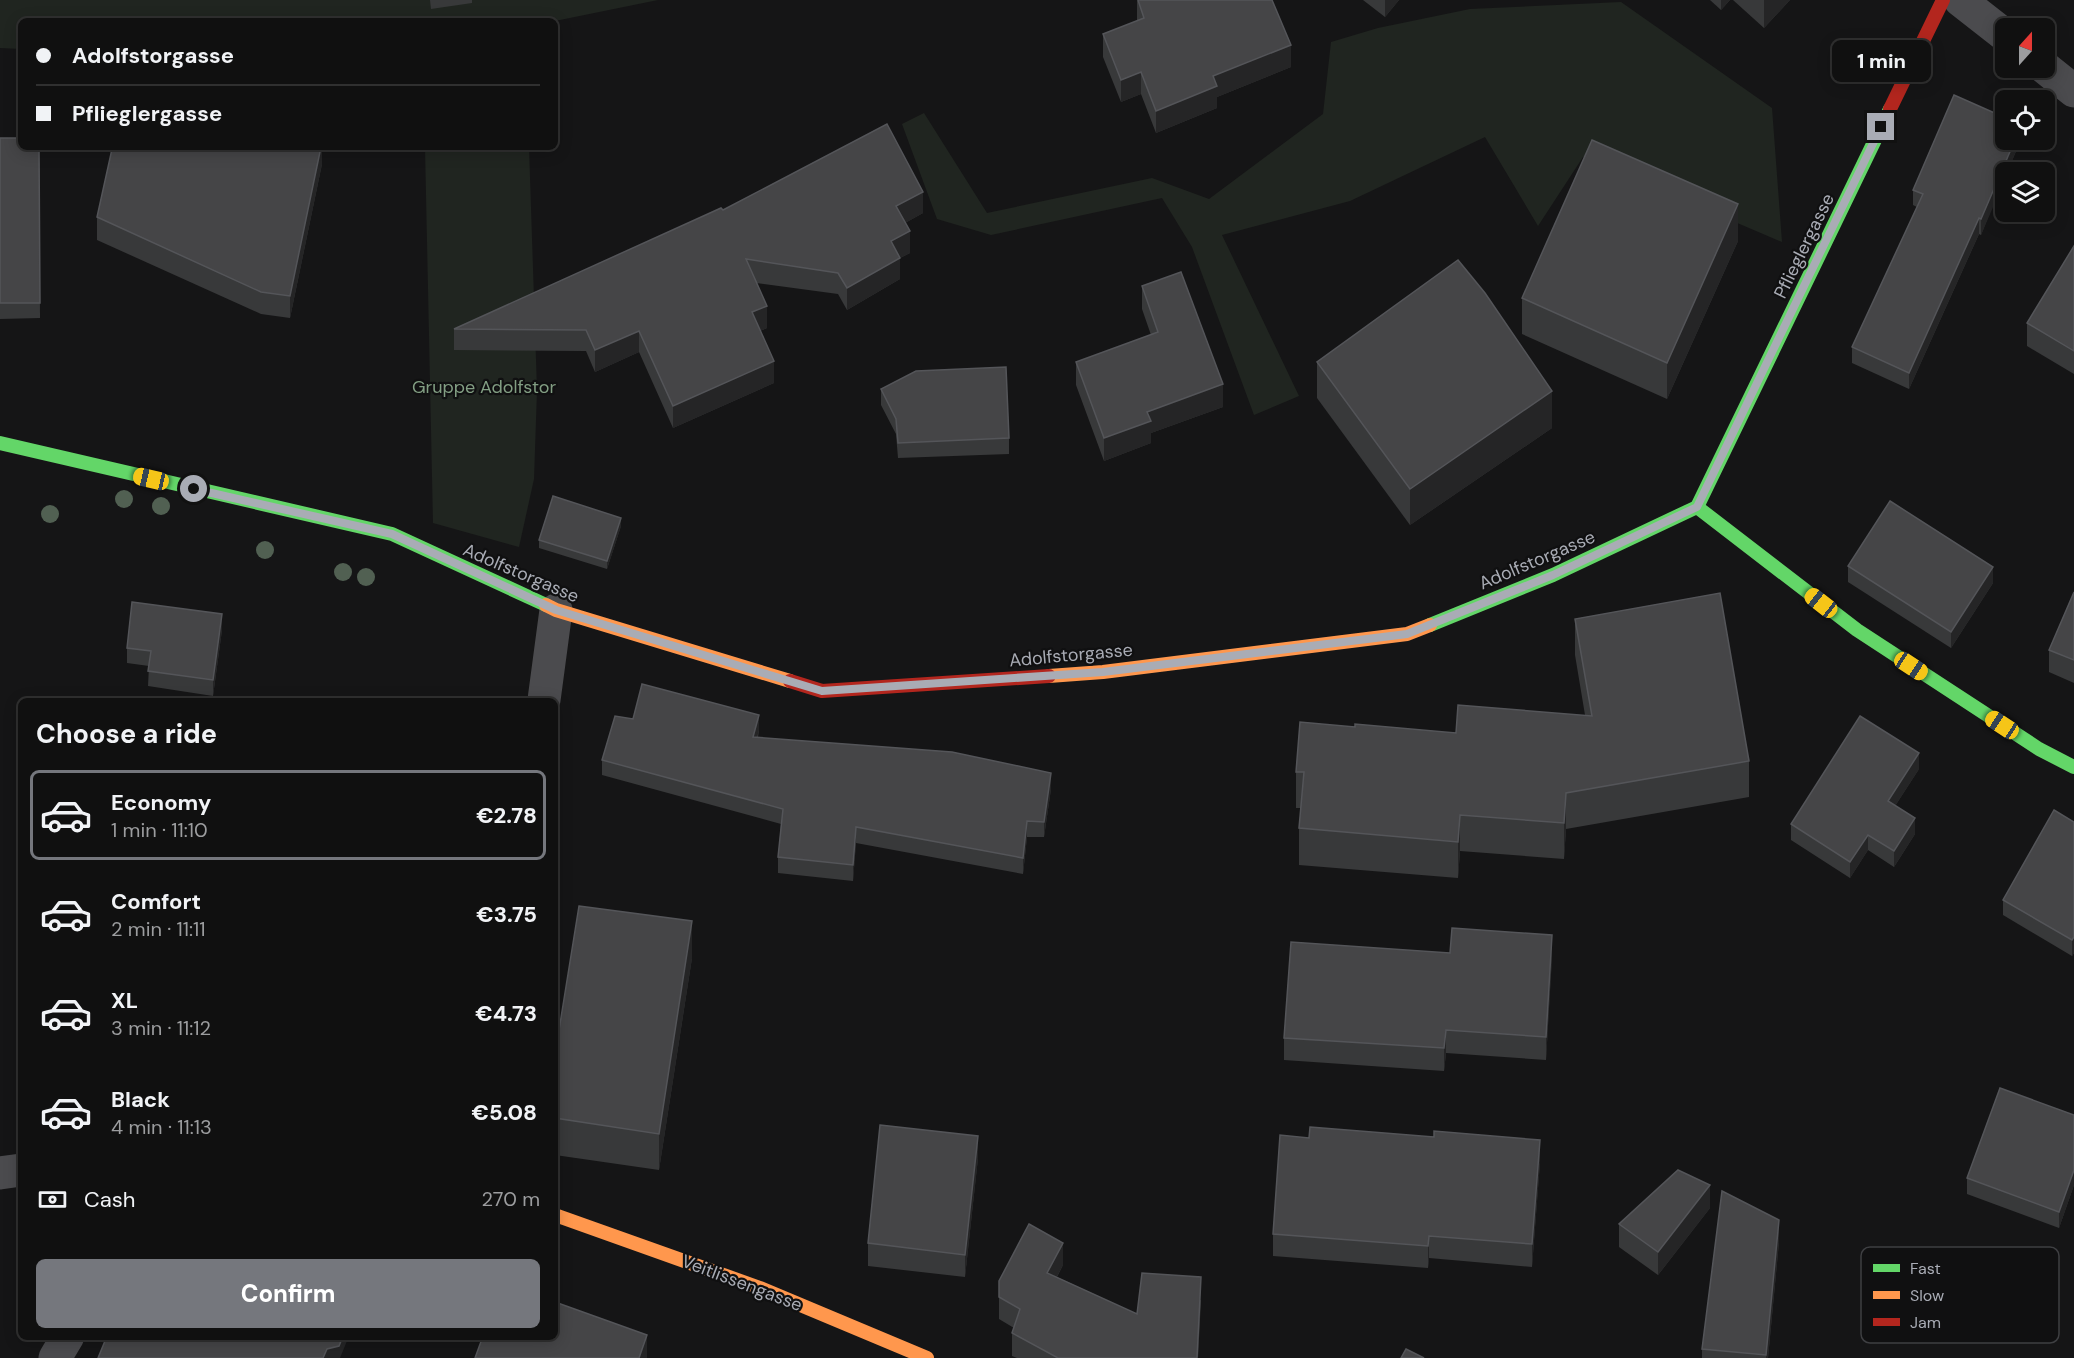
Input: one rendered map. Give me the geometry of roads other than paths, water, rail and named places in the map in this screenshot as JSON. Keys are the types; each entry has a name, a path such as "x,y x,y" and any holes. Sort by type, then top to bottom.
{"street":[{"name":"Pflieglergasse","path":"1697,507 1943,0"},
{"path":"1960,0 1995,27"},
{"path":"2055,76 2074,91"},
{"name":"Adolfstorgasse","path":"0,443 392,534 556,610 822,691 1103,672 1407,634 1553,575 1697,507"},
{"path":"1697,507 1857,630 2039,749 2074,767"},
{"path":"544,698 556,610"},
{"path":"0,1173 18,1170"},
{"name":"Veitlissengasse","path":"558,1216 760,1288 927,1358"},
{"path":"55,1358 66,1340"}],"park label":[{"name":"Gruppe Adolfstor","path":"484,387"}]}
